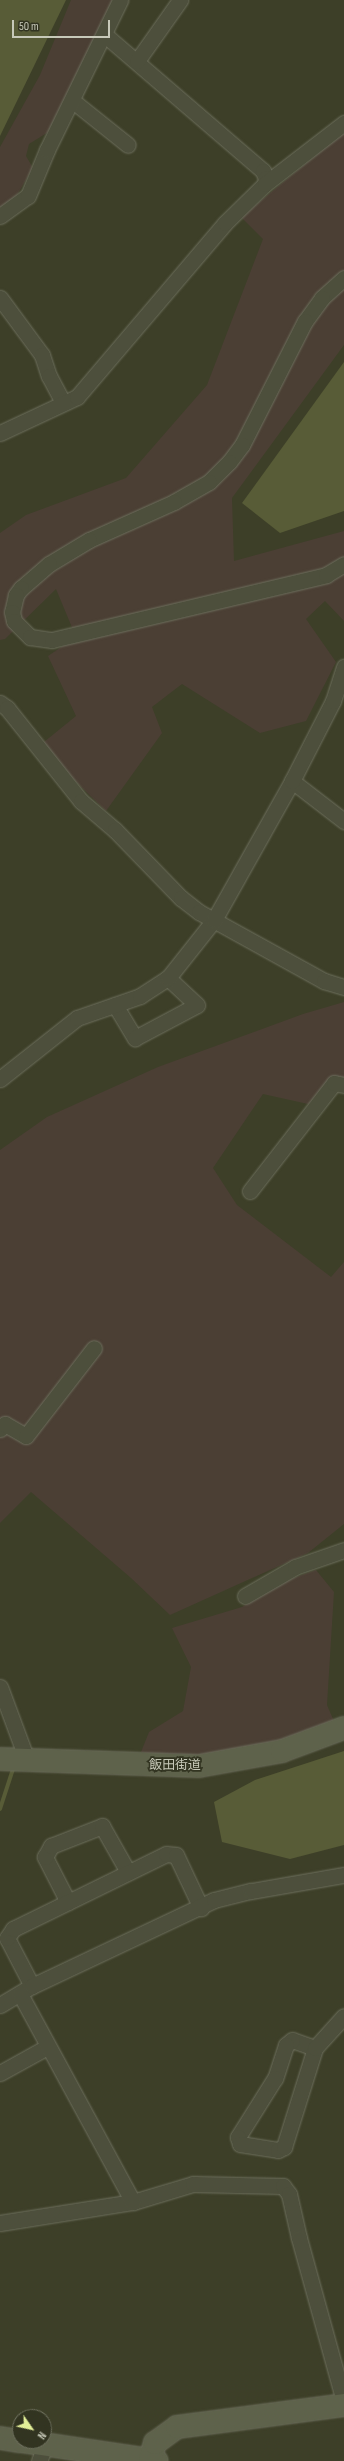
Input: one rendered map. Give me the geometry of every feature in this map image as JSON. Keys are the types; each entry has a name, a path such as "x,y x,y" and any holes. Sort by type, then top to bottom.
{"street":[{"path":"0,216 28,196 47,150 73,101 120,0"},
{"path":"137,61 180,0"},
{"path":"105,35 263,171 266,178 265,184"},
{"path":"73,101 128,145"},
{"path":"0,433 63,402 77,397 225,223 265,184 344,123"},
{"path":"344,278 322,298 305,321 258,413 229,462 209,482 174,502 89,540 49,564 21,588 14,599 12,612 14,621 30,637 52,640 326,575 344,564"},
{"path":"0,298 42,355 49,376 63,402"},
{"path":"0,1078 77,1018 140,996 168,978 214,920 292,781 338,705 344,667"},
{"path":"0,703 7,708 81,802 115,830 181,898 199,912 324,981 344,987"},
{"path":"292,781 344,821"},
{"path":"115,1005 135,1038 197,1005 168,978"},
{"path":"250,1191 334,1082 344,1085"},
{"path":"0,1429 6,1424 26,1436 94,1348"},
{"path":"245,1596 295,1567 344,1550"},
{"path":"0,1687 27,1760"},
{"name":"飯田街道","path":"0,1759 199,1766 282,1751 344,1728"},
{"path":"68,1902 45,1857 51,1846 102,1826 128,1872"},
{"path":"133,2202 47,2047 6,1938 13,1929 166,1854 176,1855 201,1908"},
{"path":"0,2005 26,1990 201,1908 214,1900 251,1891 344,1875"},
{"path":"315,2048 292,2040 286,2045 275,2078 238,2137 240,2144 278,2150 284,2148 315,2048 344,2016"},
{"path":"0,2073 47,2047"},
{"path":"0,2223 133,2202 193,2184 283,2186 289,2194 299,2238 344,2401"},
{"path":"43,2453 153,2460 155,2443 178,2427 344,2405"},
{"path":"0,2438 12,2440"}],"shaded area":[{"path":"0,0 66,0 0,136"},
{"path":"71,0 115,0 50,131 29,144 26,156 33,168 14,200 0,208 0,147 40,75"},
{"path":"344,132 344,345 232,498 234,561 344,531 344,621 325,601 306,619 336,662 306,721 260,733 182,684 152,707 162,733 106,811 39,746 76,716 48,656 76,637 56,589 5,639 0,640 0,533 26,515 126,478 207,385 263,239 241,217"},
{"path":"344,362 344,511 280,533 242,503"},
{"path":"344,1002 344,1081 317,1106 263,1094 213,1168 237,1205 331,1277 344,1262 344,1524 308,1553 170,1615 131,1578 31,1492 0,1523 0,1150 47,1117 158,1067 303,1014"},
{"path":"316,1570 334,1592 327,1705 340,1735 181,1759 141,1752 149,1732 183,1711 191,1667 172,1628 242,1607 282,1582"},
{"path":"344,1751 344,1845 290,1859 222,1842 214,1802 255,1780"}],"waterway":[{"path":"0,1809 14,1766"}]}
